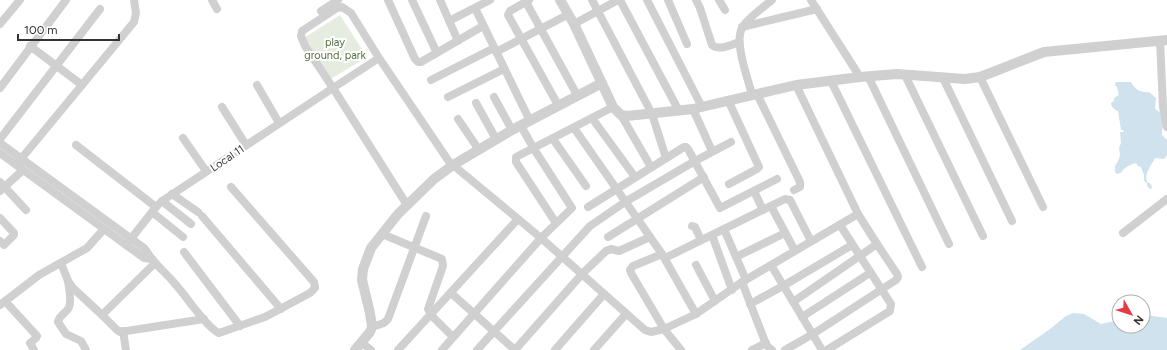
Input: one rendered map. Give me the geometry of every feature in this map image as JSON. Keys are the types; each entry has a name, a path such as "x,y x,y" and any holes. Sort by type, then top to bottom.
{"street":[{"path":"0,22 20,0"},
{"path":"0,88 30,46 66,0"},
{"path":"18,162 134,22 136,13 134,0"},
{"path":"212,0 217,9"},
{"path":"321,11 338,0"},
{"path":"388,0 415,59 418,62 421,62 484,26"},
{"path":"412,0 437,53"},
{"path":"440,0 458,41"},
{"path":"449,21 490,0"},
{"path":"560,0 569,14 613,106 621,115 651,167"},
{"path":"592,0 652,114 666,158"},
{"path":"574,24 619,0 679,111"},
{"path":"647,0 697,108 712,151"},
{"path":"668,0 687,44"},
{"path":"696,0 714,47 718,48 739,42"},
{"path":"719,0 725,10"},
{"path":"811,0 864,76 949,244"},
{"path":"558,105 508,14 510,11 528,1 541,28 578,95"},
{"path":"767,2 742,27 739,42 755,94 800,182 800,187 794,190"},
{"path":"407,205 305,46 301,36 302,32 338,8 342,7 351,12 379,58 453,165 562,256 645,330 651,332 664,329 696,314 744,281 858,214"},
{"path":"442,350 541,238 572,209 521,126 504,69 475,8"},
{"path":"0,139 100,9"},
{"path":"742,27 817,9"},
{"path":"431,80 521,39 569,14"},
{"path":"621,115 627,116 679,111 796,85 864,76 905,75 965,79 980,76 1044,52 1163,40 1163,107 1167,127"},
{"path":"30,46 82,84"},
{"name":"Local 11","path":"129,242 162,201 379,58"},
{"path":"448,97 504,69"},
{"path":"905,75 983,236"},
{"path":"980,76 1043,208"},
{"path":"943,78 1012,221"},
{"path":"831,81 922,267"},
{"path":"355,350 370,332 372,327 362,280 363,269 371,248 407,205 434,179 453,165 558,105 602,83"},
{"path":"257,85 280,123"},
{"path":"785,350 882,291 898,277 858,214 796,85"},
{"path":"494,97 521,126"},
{"path":"728,100 759,167 729,184"},
{"path":"476,103 496,140"},
{"path":"556,223 516,162 516,157 574,128 613,106"},
{"path":"222,107 246,145"},
{"path":"592,118 635,177"},
{"path":"458,119 479,150"},
{"path":"574,128 664,256 696,314"},
{"path":"183,138 206,172"},
{"path":"553,139 586,186"},
{"path":"477,350 590,226 625,202 712,151 731,142"},
{"path":"0,143 18,162 23,170 52,186 104,229 129,242"},
{"path":"76,146 154,210 182,237"},
{"path":"588,207 684,147 686,147 695,161 720,208 776,179"},
{"path":"0,153 18,162 129,242 144,258 153,261 177,286 214,330 219,333 265,317 310,293 314,288 314,282 231,187"},
{"path":"23,170 1,188 26,210"},
{"path":"608,237 704,177"},
{"path":"754,191 763,210"},
{"path":"172,194 200,214 281,309"},
{"path":"681,350 664,329 631,273 630,270 633,266 664,256 702,240 785,199 790,200 812,242"},
{"path":"1123,232 1167,199"},
{"path":"162,201 191,224"},
{"path":"772,206 795,251"},
{"path":"372,327 384,323 388,319 426,216"},
{"path":"0,218 14,233 14,235 4,244 0,241"},
{"path":"398,350 518,219"},
{"path":"826,350 890,311 891,304 840,225"},
{"path":"692,226 695,227 702,240"},
{"path":"34,350 30,343 37,336 3,303 34,278 87,248 104,229"},
{"path":"724,229 736,257 750,304 766,343 772,350"},
{"path":"736,257 785,233"},
{"path":"382,234 442,259 443,266 428,308 431,314 453,337"},
{"path":"712,235 732,290"},
{"path":"450,293 515,350 582,274 606,251 611,249 619,251 650,237"},
{"path":"793,302 877,244"},
{"path":"750,304 852,245"},
{"path":"184,252 240,326"},
{"path":"102,315 153,261"},
{"path":"61,263 68,281 70,306 59,318 58,322 66,334 81,341 86,350"},
{"path":"696,265 715,301"},
{"path":"771,265 822,350"},
{"path":"802,318 870,273"},
{"path":"68,281 76,291 116,329 123,331 204,319"},
{"path":"555,350 604,294"},
{"path":"594,350 626,314"},
{"path":"123,331 126,350"},
{"path":"361,342 371,350"},
{"path":"752,350 766,343"}],"green space":[{"name":"play ground, park","path":"340,15 367,57 329,80 301,40"}],"water":[{"path":"1116,82 1131,82 1138,90 1149,92 1156,98 1155,109 1164,115 1167,123 1162,129 1162,135 1167,140 1167,155 1164,159 1155,158 1148,170 1146,179 1147,182 1151,184 1152,188 1150,189 1144,181 1144,175 1141,167 1136,163 1127,167 1120,173 1117,174 1115,172 1115,166 1120,155 1120,132 1124,132 1121,130 1118,111 1113,108 1111,104 1114,101 1114,98 1119,95 1115,85"},
{"path":"1073,313 1084,314 1101,324 1111,322 1111,334 1151,334 1151,316 1167,318 1167,350 1020,350 1066,316"}]}
